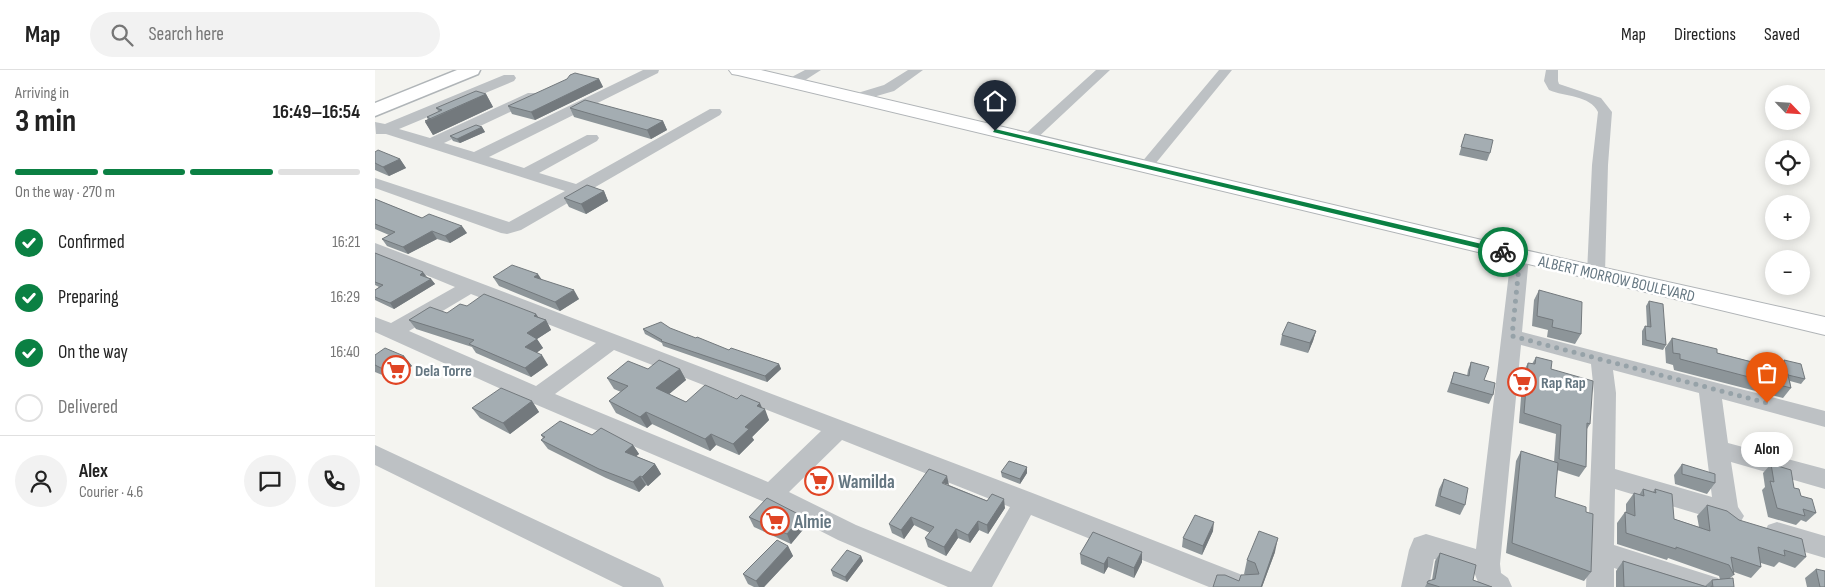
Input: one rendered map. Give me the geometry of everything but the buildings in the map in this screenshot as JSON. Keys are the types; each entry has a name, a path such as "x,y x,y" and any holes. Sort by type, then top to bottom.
{"highway":[{"name":"ALBERT MORROW BOULEVARD","path":"738,70 1520,256 1825,326"}],"main road":[{"path":"375,110 473,70"}],"street":[{"path":"475,158 653,70"},
{"path":"791,83 815,70"},
{"path":"856,98 889,88 917,70"},
{"path":"1028,138 1104,70"},
{"path":"1146,166 1226,70"},
{"path":"1552,70 1551,80 1554,87 1564,92 1595,99 1603,106 1605,112 1600,165 1596,273"},
{"path":"379,130 509,78"},
{"path":"432,143 547,90"},
{"path":"375,183 507,229 715,112"},
{"path":"379,130 432,143 578,190"},
{"path":"525,174 592,138"},
{"path":"375,248 469,287 837,430 1026,501 1240,587"},
{"path":"1499,587 1492,582 1487,574 1487,564 1520,256"},
{"path":"383,328 469,287"},
{"path":"383,328 538,396 771,494 807,515 978,587 1026,501"},
{"path":"1512,336 1825,419"},
{"path":"538,396 612,341"},
{"path":"1600,587 1605,393 1601,360"},
{"path":"1709,388 1726,512"},
{"path":"771,494 837,430"},
{"path":"1718,449 1825,479"},
{"path":"375,454 650,587"},
{"path":"1602,475 1726,512 1739,521 1825,547"},
{"path":"1415,587 1423,546 1426,545 1487,564"},
{"path":"1601,552 1708,587"}],"way so far":[{"path":"1503,252 1520,256 1512,336 1767,403"}],"place":[{"name":"Dela Torre","path":"396,370"},
{"name":"Rap Rap","path":"1522,382"},
{"name":"Alon","path":"1767,403"},
{"name":"Wamilda","path":"819,481"},
{"name":"Almie","path":"775,521"}],"route":[{"path":"995,131 1388,223 1503,252"}]}
